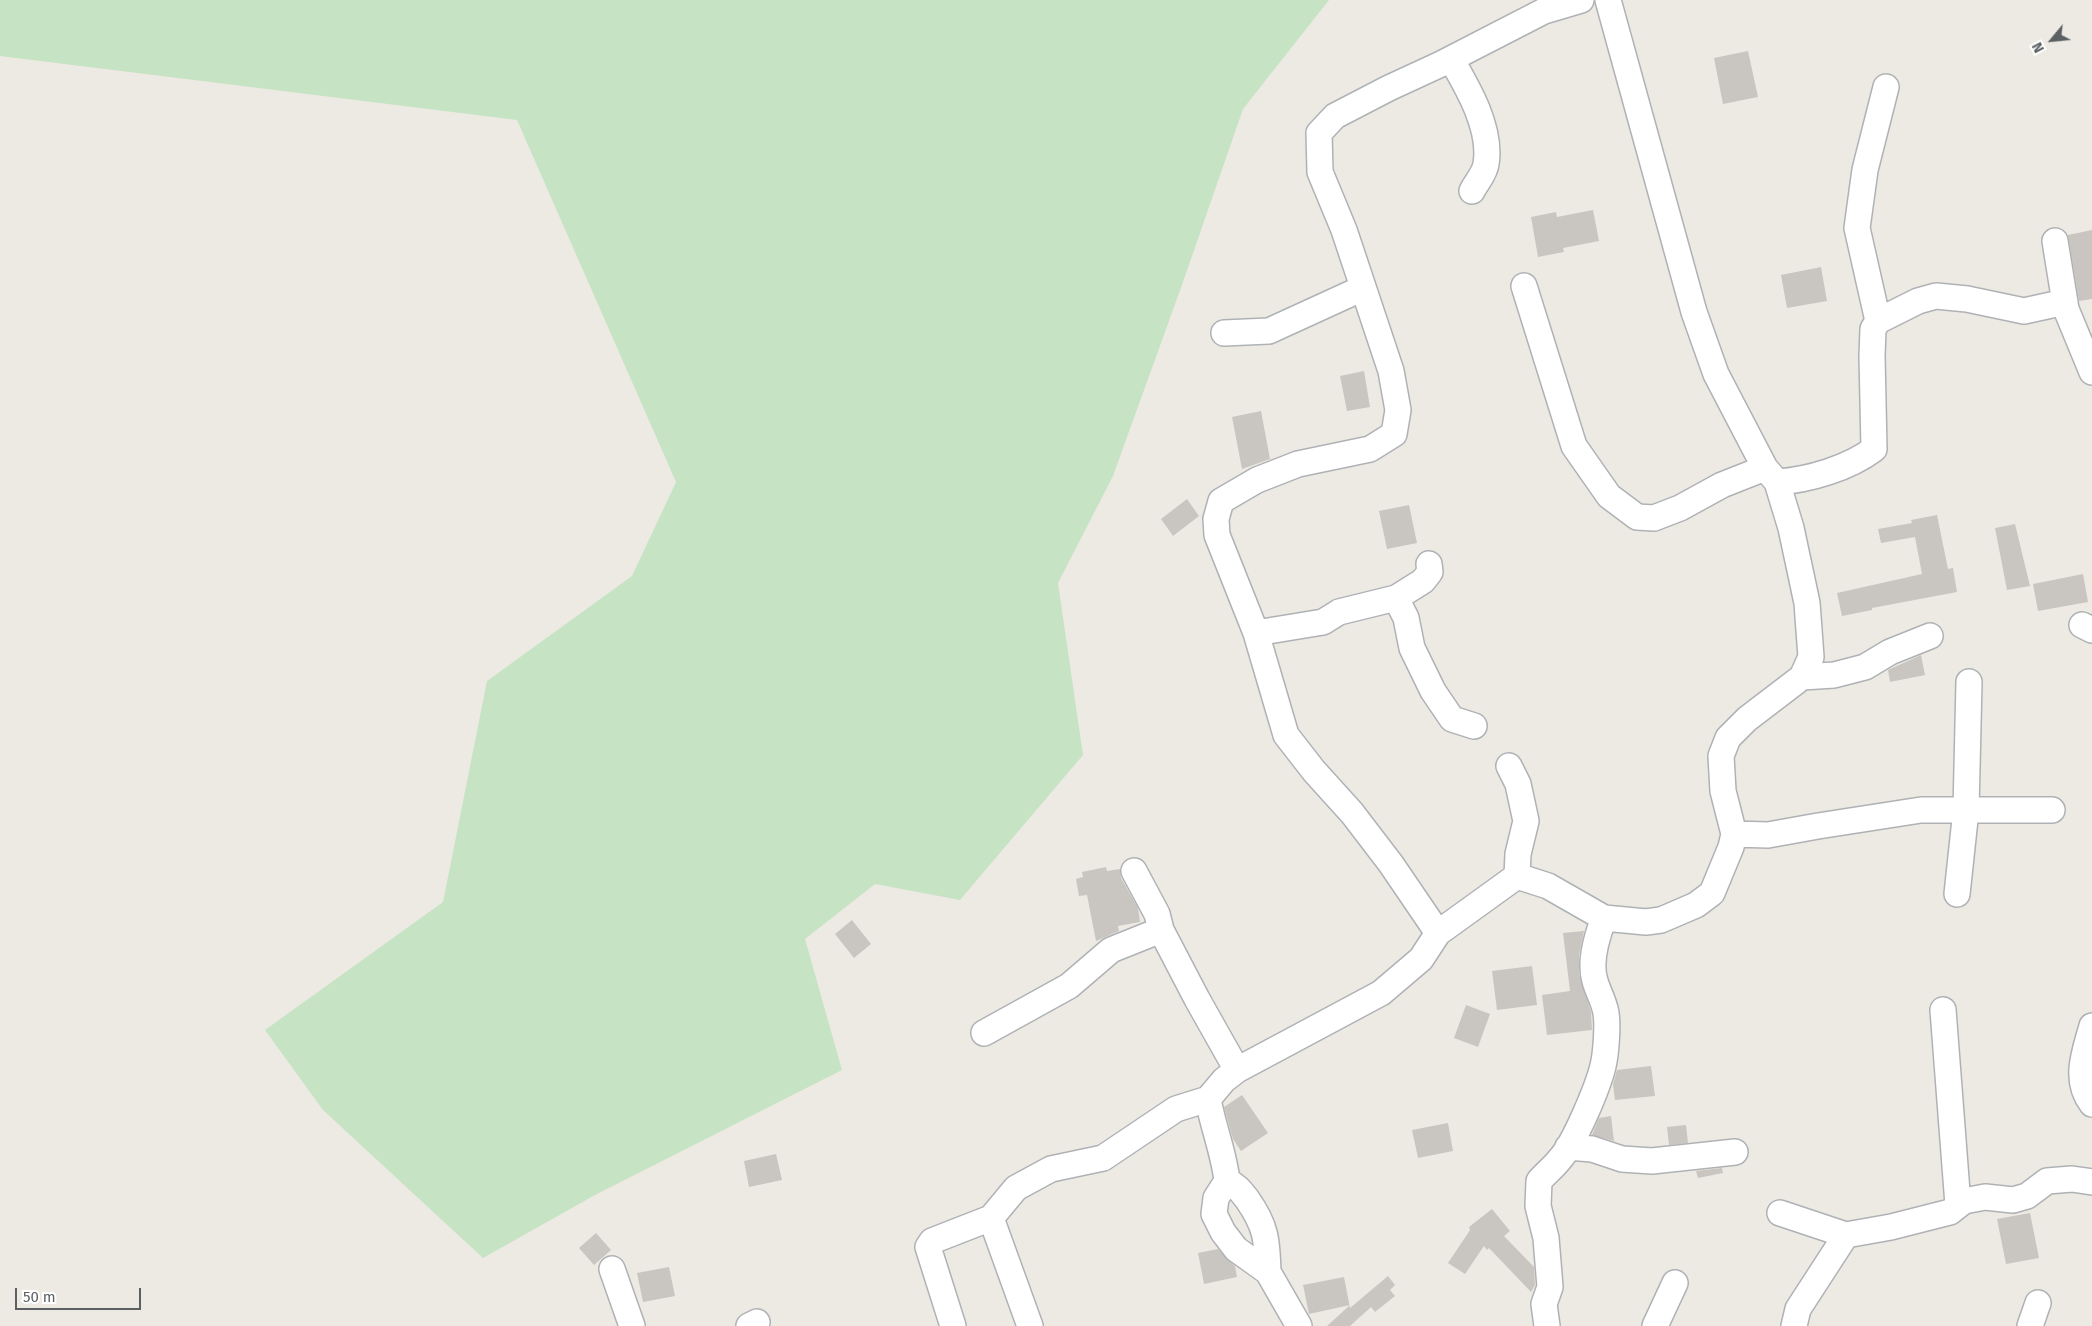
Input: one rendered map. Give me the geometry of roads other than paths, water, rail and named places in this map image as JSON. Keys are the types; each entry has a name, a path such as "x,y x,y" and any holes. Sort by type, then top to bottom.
{"street":[{"path":"1438,933 1391,864 1352,813 1314,771 1286,735 1256,633 1216,535 1216,519 1221,502 1257,480 1298,464 1370,449 1394,434 1398,410 1390,371 1344,230 1320,172 1319,133 1335,116 1544,11 1581,0"},
{"path":"1517,876 1548,886 1604,918 1646,922 1662,920 1696,905 1712,893 1731,847 1734,834 1723,791 1721,756 1728,738 1747,719 1802,677 1811,657 1807,603 1791,528 1771,475 1716,374 1694,312 1608,0"},
{"path":"1451,59 1470,92 1487,141 1486,165 1472,191"},
{"path":"1878,321 1857,228 1865,170 1886,87"},
{"path":"2054,241 2066,309 2092,372"},
{"path":"1524,286 1574,446 1610,496 1637,517 1654,518 1680,508 1722,484 1771,475 1789,482 1846,466 1874,449 1872,356 1873,329 1878,321 1918,301 1936,296 1967,299 2024,311 2065,302"},
{"path":"1224,333 1269,331 1363,288"},
{"path":"1256,633 1323,622 1339,612 1396,598 1423,581 1430,572 1429,564"},
{"path":"1396,598 1406,618 1412,648 1433,691 1452,719 1474,726"},
{"path":"1802,677 1834,675 1865,667 1890,652 1930,636"},
{"path":"1957,894 1966,810 1969,682"},
{"path":"1509,766 1518,784 1526,821 1518,854 1517,876"},
{"path":"1734,834 1768,835 1920,810 2052,810"},
{"path":"1134,870 1156,914 1161,930 1197,1000 1237,1070"},
{"path":"953,1326 928,1247 932,1241 992,1218 1016,1188 1051,1169 1103,1158 1176,1109 1208,1100 1224,1080 1237,1070 1381,993 1421,959 1438,933 1517,876"},
{"path":"1548,1326 1544,1304 1550,1287 1546,1238 1538,1206 1539,1181 1561,1159 1568,1147 1588,1107 1603,1065 1606,1015 1592,968 1599,932 1604,918"},
{"path":"984,1033 1069,986 1110,950 1161,930"},
{"path":"1943,1010 1958,1205"},
{"path":"2092,1026 2080,1068 2081,1079 2092,1104"},
{"path":"1208,1100 1212,1124 1220,1146 1227,1181 1216,1198 1214,1214 1223,1232 1236,1249 1268,1272 1299,1326"},
{"path":"1568,1147 1592,1149 1622,1159 1652,1161 1735,1152"},
{"path":"1780,1213 1846,1235 1891,1227 1950,1212 1964,1201 1985,1197 2014,1200 2027,1196 2047,1181 2072,1179 2092,1182"},
{"path":"1227,1181 1237,1186 1260,1217 1267,1241 1268,1272"},
{"path":"992,1218 1030,1326"},
{"path":"1794,1326 1798,1309 1846,1235"},
{"path":"612,1270 632,1326"},
{"path":"1655,1326 1675,1283"},
{"path":"2030,1326 2038,1303"}]}
